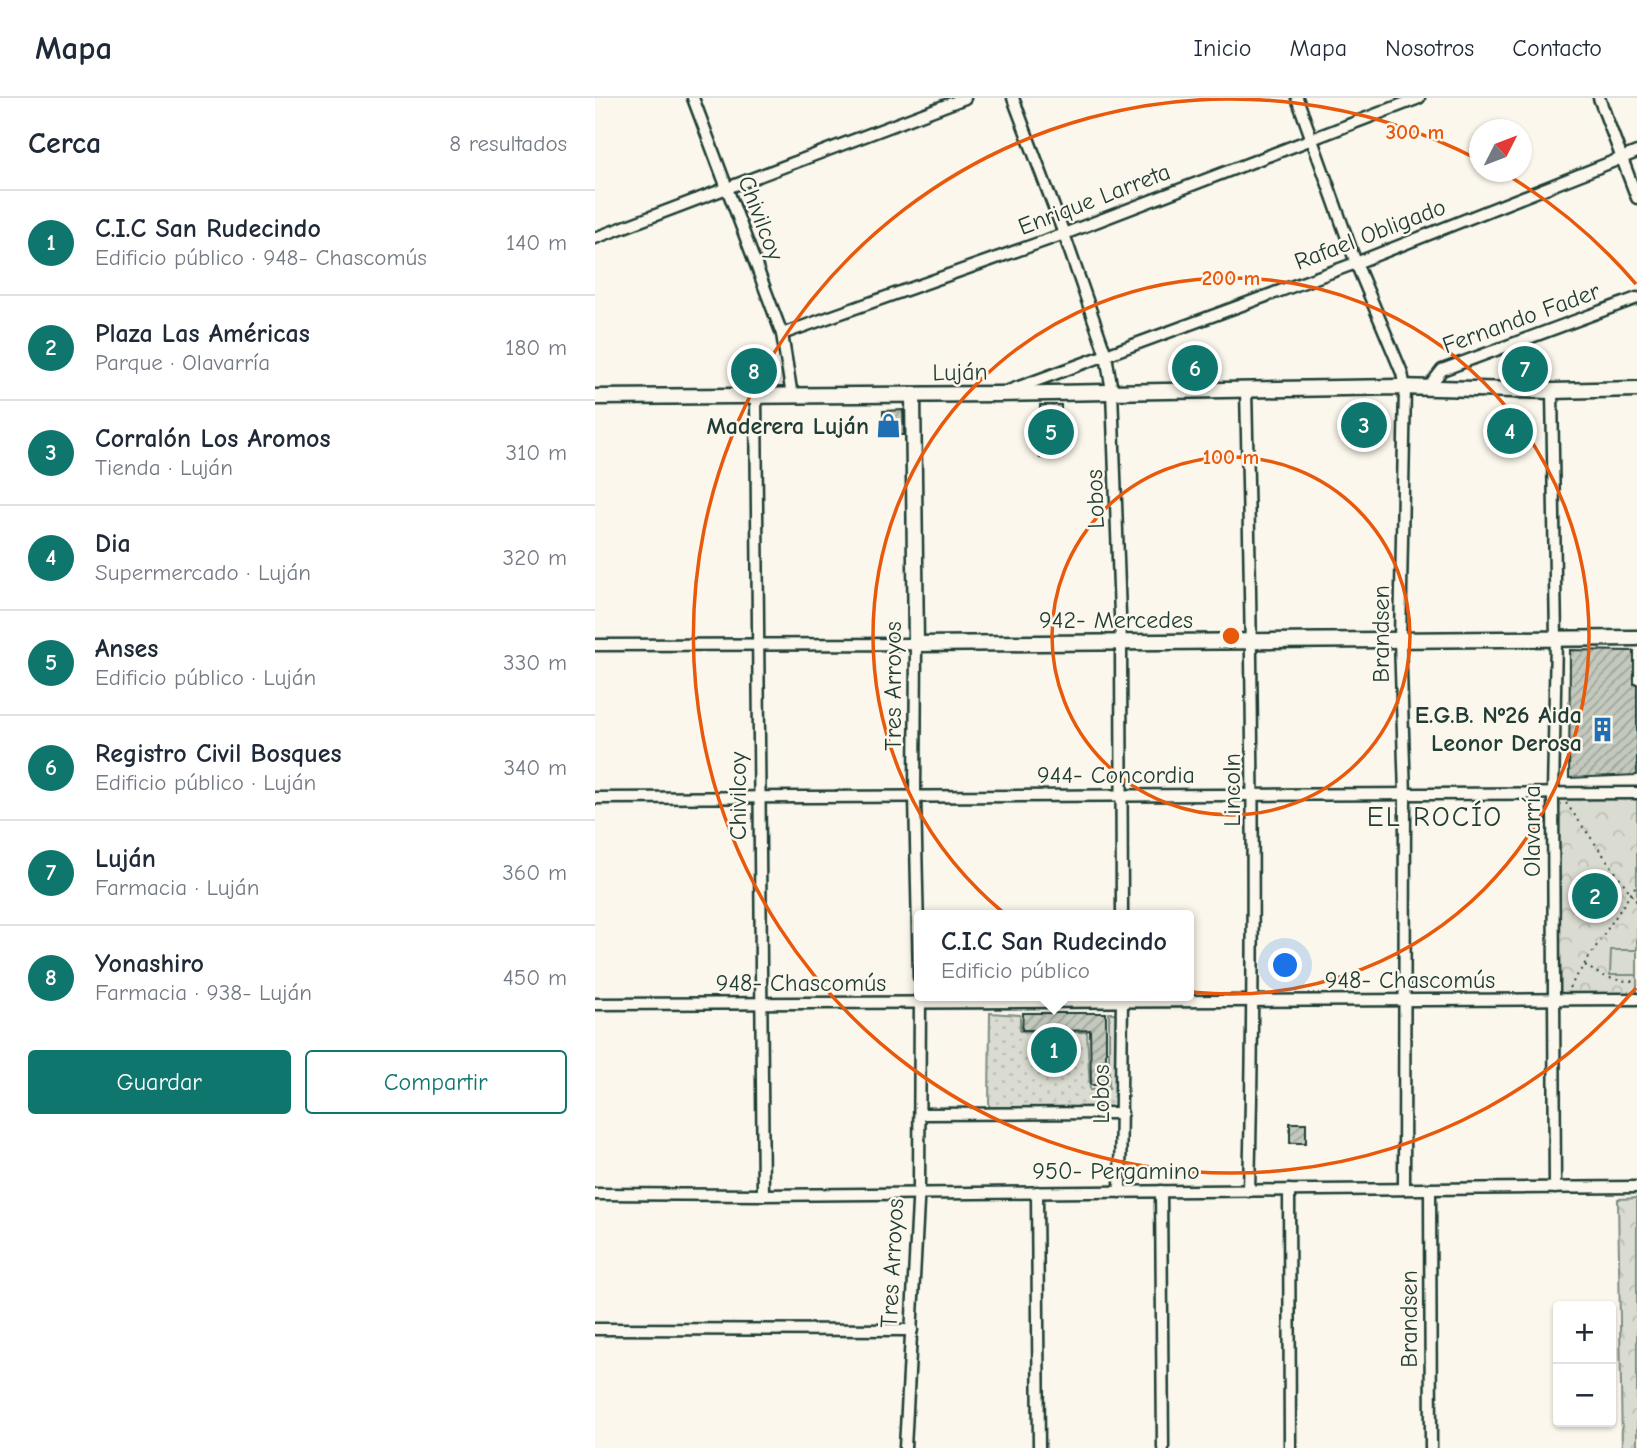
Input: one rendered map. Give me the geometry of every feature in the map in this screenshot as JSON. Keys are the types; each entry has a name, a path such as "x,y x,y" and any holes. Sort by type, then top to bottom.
{"main road":[{"name":"Luján","path":"595,397 1246,389 1637,389"},
{"name":"Tres Arroyos","path":"913,395 916,644"},
{"name":"942- Mercedes","path":"916,644 1637,638"}],"street":[{"name":"Chivilcoy","path":"693,98 782,334 792,396"},
{"path":"595,238 965,98"},
{"name":"Lobos","path":"1013,98 1106,355 1112,391 1121,643 1122,910"},
{"name":"Brandsen","path":"1297,98 1356,263 1402,373 1405,388 1400,640 1405,795 1404,1189"},
{"name":"Enrique Larreta","path":"782,334 1064,233 1419,98"},
{"path":"1599,98 1637,198"},
{"name":"Rafael Obligado","path":"997,394 1356,263 1637,152"},
{"name":"Fernando Fader","path":"1428,388 1442,370 1637,298"},
{"name":"Lincoln","path":"1246,389 1252,641 1254,1002 1249,1191"},
{"name":"Olavarría","path":"1552,390 1558,1000 1555,1188"},
{"name":"Chivilcoy","path":"756,396 763,1195"},
{"name":"942- Mercedes","path":"595,645 916,644"},
{"name":"Tres Arroyos","path":"916,644 918,910"},
{"name":"944- Concordia","path":"595,798 1637,793"},
{"name":"948- Chascomús","path":"1194,1000 1637,999"},
{"name":"948- Chascomús","path":"595,1004 762,1005 914,1000"},
{"name":"Tres Arroyos","path":"905,1448 919,1193 920,1001"},
{"name":"Lobos","path":"1120,1192 1122,1001"},
{"path":"921,1114 1122,1113"},
{"name":"950- Pergamino","path":"595,1194 763,1195 1637,1187"},
{"name":"Brandsen","path":"1430,1189 1430,1448"},
{"path":"1289,1190 1290,1448"},
{"path":"1161,1191 1163,1448"},
{"path":"1037,1192 1039,1448"},
{"path":"595,1329 912,1330"}],"path":[{"path":"1556,794 1637,902"},
{"path":"1558,1000 1637,884"},
{"path":"1585,964 1603,977 1637,981"}],"green space":[{"path":"1637,793 1637,999 1554,1000 1553,794"},
{"path":"1611,950 1637,950 1637,975 1610,975"},
{"path":"990,1013 1020,1015 1020,1031 1042,1032 1042,1072 1068,1071 1068,1032 1087,1032 1090,1090 1109,1089 1109,1013 1116,1013 1116,1108 989,1107"},
{"path":"1637,1198 1637,1448 1622,1448 1618,1199"}],"building":[{"path":"1040,405 1061,405 1061,458 1040,458"},
{"path":"903,410 904,435 883,435 883,411"},
{"name":"E.G.B. Nº26 Aida Leonor Derosa","path":"1570,650 1634,651 1634,684 1637,684 1637,775 1569,778"},
{"path":"1023,1013 1106,1013 1106,1085 1091,1085 1090,1030 1066,1031 1065,1069 1043,1069 1043,1030 1022,1030"},
{"path":"1290,1123 1306,1123 1306,1143 1290,1143"}],"place":[{"name":"Registro Civil Bosques","path":"1195,368"},
{"name":"Luján","path":"1525,369"},
{"name":"Yonashiro","path":"754,371"},
{"name":"Corralón Los Aromos","path":"1364,425"},
{"name":"Maderera Luján","path":"889,426"},
{"name":"Dia","path":"1510,431"},
{"name":"Anses","path":"1051,432"},
{"name":"E.G.B. Nº26 Aida Leonor Derosa","path":"1602,729"},
{"name":"Plaza Las Américas","path":"1595,896"},
{"name":"C.I.C San Rudecindo","path":"1054,1050"}],"district":[{"name":"EL ROCÍO","path":"1435,816"}]}
